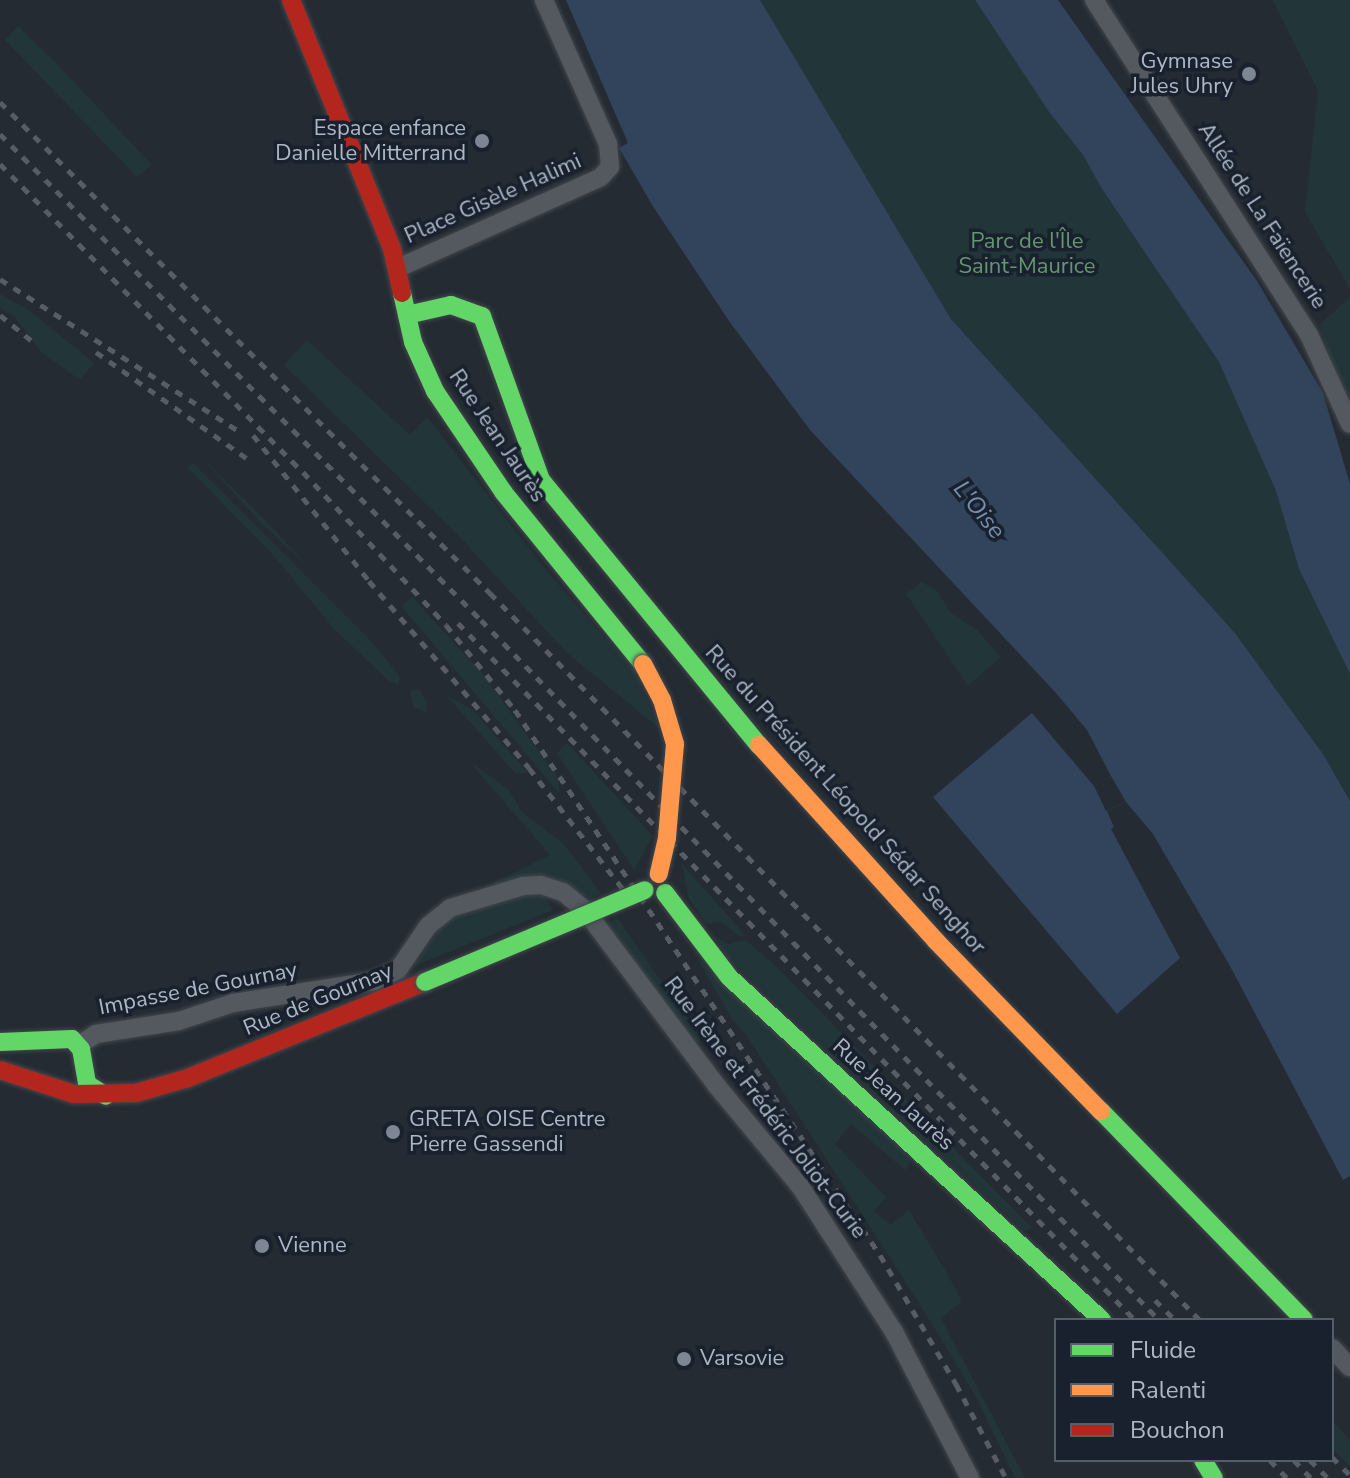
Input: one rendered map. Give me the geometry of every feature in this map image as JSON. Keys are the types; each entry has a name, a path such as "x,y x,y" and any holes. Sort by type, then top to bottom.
{"street":[{"name":"Rue Jean Jaurès","path":"291,0 398,268 413,342 430,381 477,456 643,664 662,700 672,731 675,757 667,838 659,874"},
{"name":"Place Gisèle Halimi","path":"398,268 607,172 611,161 608,144 544,0"},
{"name":"Allée de La Faïencerie","path":"1094,0 1309,335 1350,424"},
{"name":"Rue du Président Léopold Sédar Senghor","path":"407,315 451,305 473,310 482,316 541,480 697,673 813,808 936,941 1302,1318"},
{"path":"659,874 668,882 665,893 655,897 645,890 647,878 659,874"},
{"name":"Impasse de Gournay","path":"0,1042 70,1041 172,1022 233,1003 383,979 398,970 428,926 442,913 511,888 548,887 577,902"},
{"name":"Rue de Gournay","path":"0,1070 53,1089 106,1096 136,1093 174,1083 645,890"},
{"name":"Rue Jean Jaurès","path":"665,893 729,977 1100,1318"},
{"name":"Rue Irène et Frédéric Joliot-Curie","path":"577,902 716,1085 784,1166 837,1240 901,1345 970,1478"},
{"path":"70,1041 87,1084 106,1096"},
{"path":"1334,1350 1350,1367"}],"green space":[{"name":"Parc de l'Île Saint-Maurice","path":"760,0 975,0 1049,112 1083,155 1102,189 1219,362 1276,491 1299,569 1350,674 1350,801 1323,754 1235,633 951,319"},
{"path":"1273,0 1350,0 1350,289 1305,212 1318,91"},
{"path":"18,26 152,165 137,177 5,40"},
{"path":"0,294 29,310 94,363 80,380 41,352 15,317 0,308"},
{"path":"1350,297 1350,410 1319,325"},
{"path":"307,340 410,435 427,417 547,571 634,671 660,729 567,653 458,535 284,365"},
{"path":"201,457 257,512 309,567 263,525"},
{"path":"193,463 371,641 399,675 399,685 389,681 335,630 274,556 187,467"},
{"path":"922,582 936,590 951,613 977,630 1001,657 968,686 906,594"},
{"path":"412,597 482,673 559,779 559,793 401,606"},
{"path":"419,689 427,702 426,712 413,707 410,691"},
{"path":"445,694 473,710 528,773 515,773"},
{"path":"567,743 653,836 634,870 557,753"},
{"path":"470,762 509,790 522,812 563,843 601,893 592,899 537,876 485,887 550,855"},
{"path":"682,864 746,936 739,936 721,922 706,924 688,897"},
{"path":"532,893 542,894 553,910 414,966 444,923 465,911"},
{"path":"617,918 701,1038 696,1044 605,924"},
{"path":"713,936 729,944 746,940 779,969 1032,1228 1025,1231 874,1094 732,962"},
{"path":"696,957 912,1159 905,1170 851,1124 835,1144 886,1197 874,1211 891,1225 909,1210 948,1275 962,1302 941,1318 1025,1478 1015,1478 976,1397 916,1298 745,1033 733,1021"},
{"path":"1334,1423 1350,1440 1350,1467 1334,1450"}],"water":[{"name":"L'Oise","path":"566,0 760,0 951,319 1235,633 1323,754 1350,801 1350,1176 1343,1180 1230,966 1153,834 1126,802 1107,811 1114,827 1111,829 1180,958 1117,1014 933,797 1032,713 1094,786 1111,776 1087,730 1056,693 810,430 729,321 654,208 619,148 628,143"},
{"path":"975,0 1058,0 1257,281 1323,393 1350,484 1350,674 1299,569 1276,491 1219,362 1102,189 1083,155 1049,112"}],"pier":[{"path":"1111,776 1126,802 1106,811 1094,786"}],"railway":[{"path":"0,102 490,593 1198,1318"},
{"path":"0,134 481,620 1157,1318"},
{"path":"0,164 303,472 446,625 515,710 880,1255 956,1384 1006,1478"},
{"path":"0,279 237,430"},
{"path":"0,315 32,341"},
{"path":"96,352 246,458"},
{"path":"253,435 369,581 529,768 636,906"},
{"path":"458,623 1133,1318"},
{"path":"1155,1300 1173,1318"},
{"path":"1334,1459 1350,1475"},
{"path":"1272,1462 1287,1478"},
{"path":"1296,1462 1311,1478"},
{"path":"1312,1462 1328,1478"}],"traffic: fast":[{"path":"402,293 413,342 435,391 504,493 643,664"},
{"path":"407,315 451,305 482,316 541,480 759,745"},
{"path":"425,982 645,890"},
{"path":"665,893 729,977 1100,1318"},
{"path":"0,1042 72,1039 81,1049 87,1084 106,1096"},
{"path":"1101,1111 1302,1318"},
{"path":"1204,1462 1214,1478"}],"traffic: slow":[{"path":"643,664 662,700 675,744 667,838 659,874"},
{"path":"759,745 936,941 1101,1111"}],"traffic: jam":[{"path":"291,0 392,249 402,293"},
{"path":"0,1070 74,1094 136,1093 188,1078 425,982"}],"place":[{"name":"Gymnase Jules Uhry","path":"1249,74"},
{"name":"Espace enfance Danielle Mitterrand","path":"482,141"},
{"name":"GRETA OISE Centre Pierre Gassendi","path":"393,1132"},
{"name":"Vienne","path":"262,1246"},
{"name":"Varsovie","path":"684,1359"}]}
